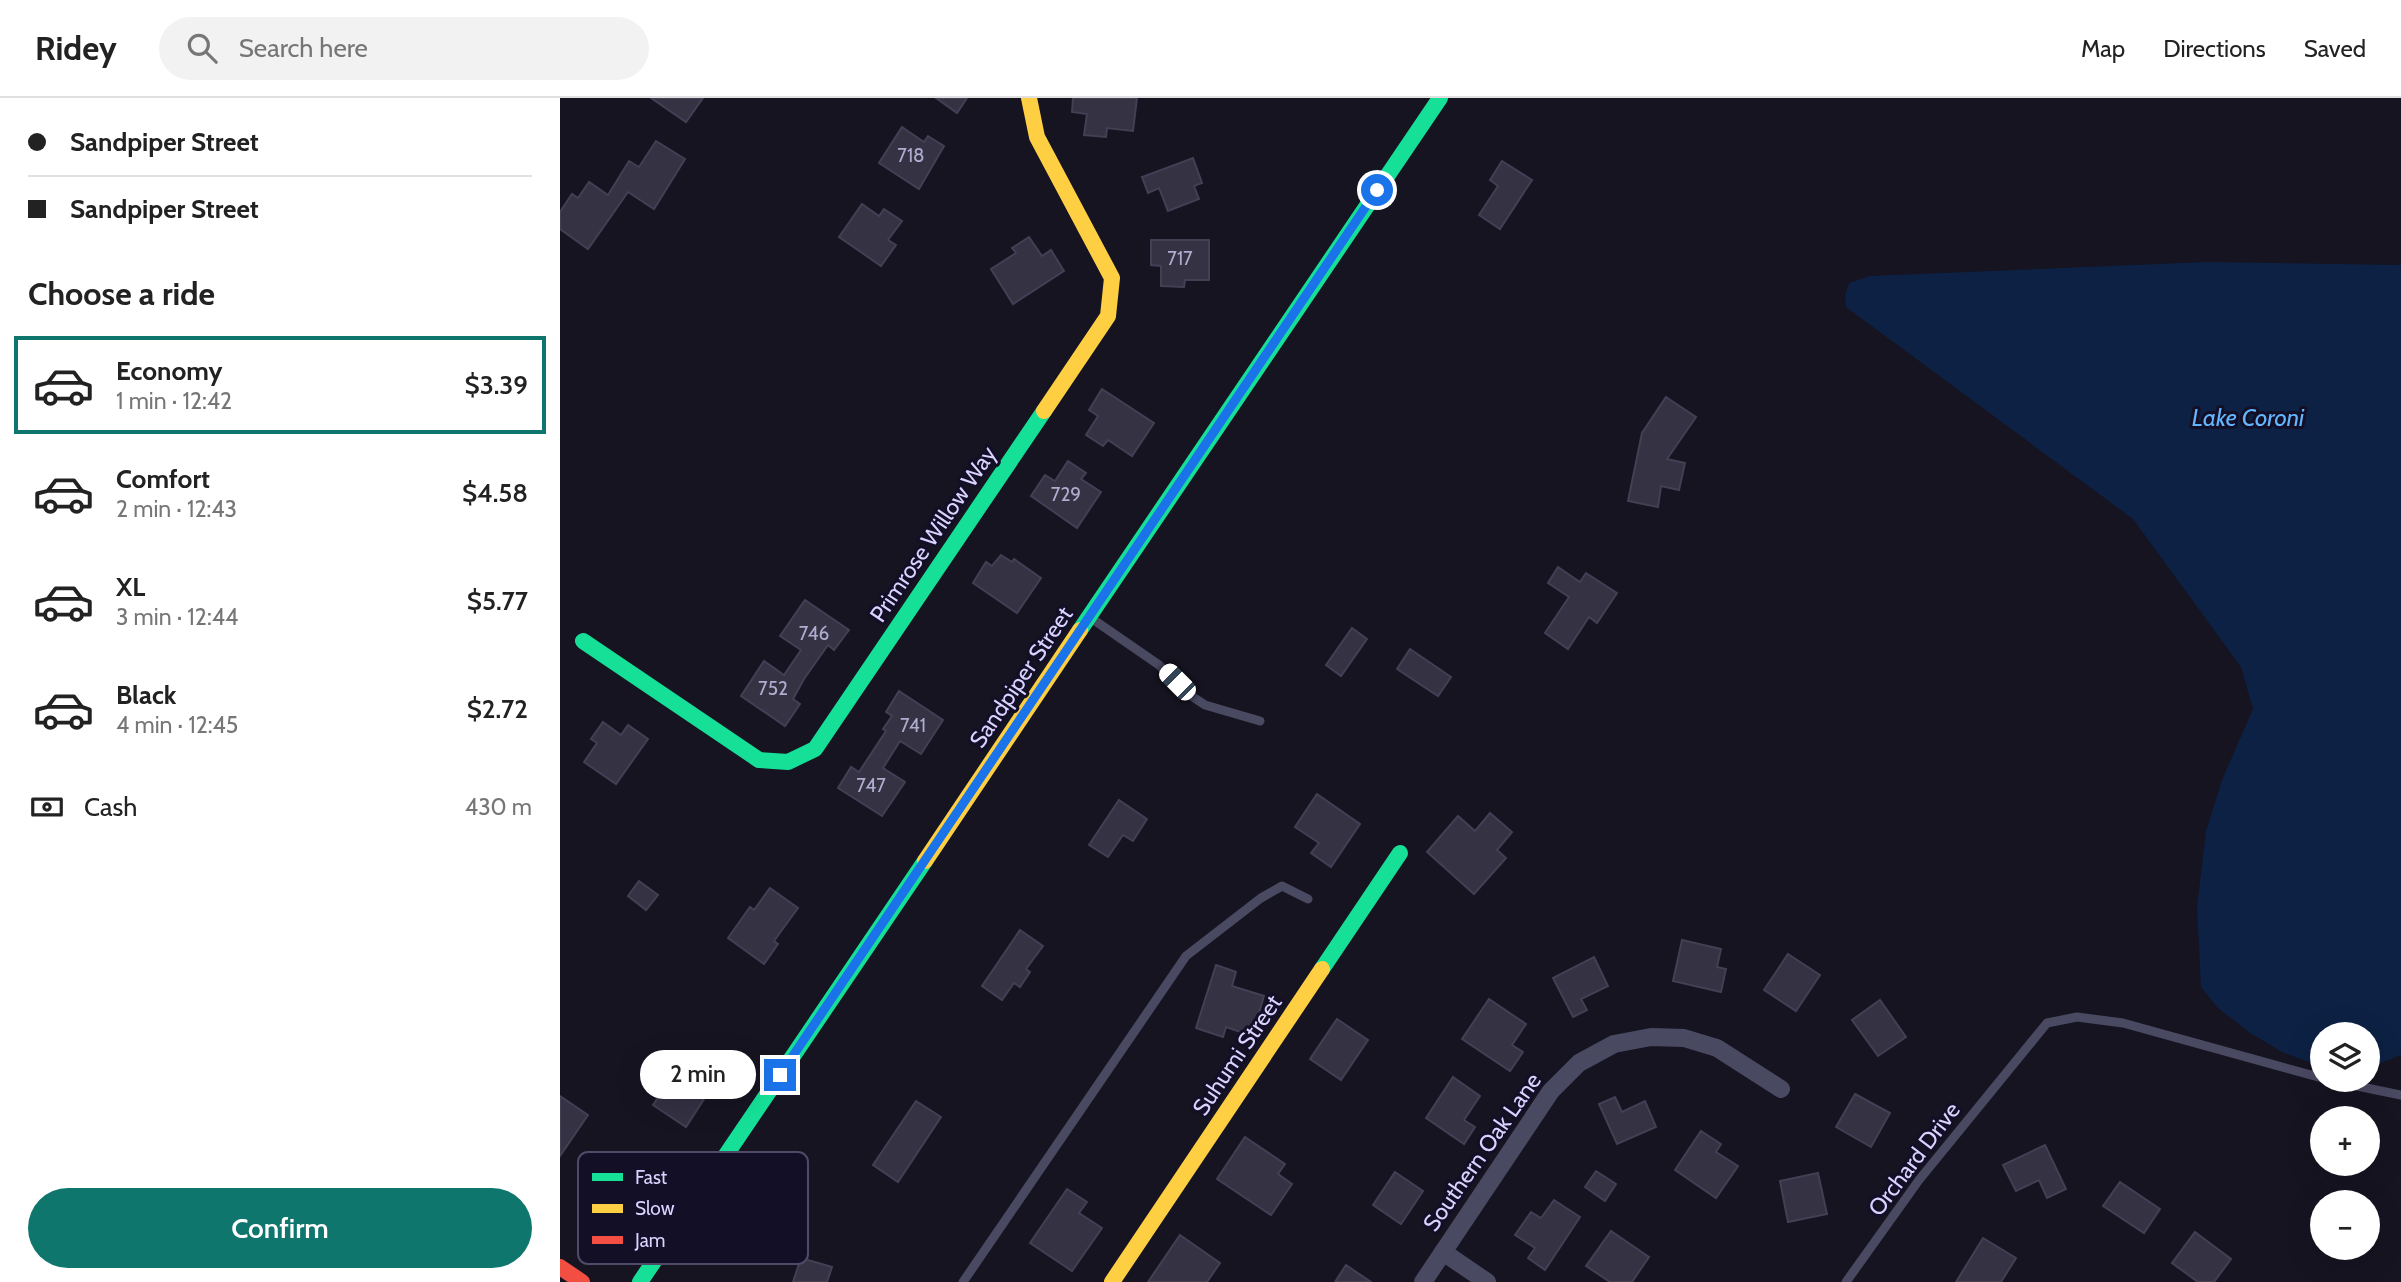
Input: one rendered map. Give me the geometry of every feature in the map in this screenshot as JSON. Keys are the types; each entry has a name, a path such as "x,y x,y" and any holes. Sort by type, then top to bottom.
{"street":[{"name":"Primrose Willow Way","path":"583,641 759,760 788,762 815,749 1108,316 1112,278 1037,137 1029,98"},
{"name":"Sandpiper Street","path":"728,1152 1440,98"},
{"name":"Suhumi Street","path":"1112,1282 1399,853"},
{"name":"Southern Oak Lane","path":"1423,1282 1551,1091 1579,1063 1614,1044 1651,1037 1684,1038 1717,1048 1782,1089"},
{"path":"1443,1252 1488,1282"},
{"name":"Sandpiper Street","path":"640,1282 652,1264"},
{"path":"560,1267 582,1282"}],"lane":[{"path":"1089,617 1159,665 1190,695 1205,705 1260,721"},
{"path":"963,1282 1186,956 1261,898 1282,886 1308,899"},
{"name":"Orchard Drive","path":"1846,1282 1919,1180 2047,1023 2077,1017 2123,1023 2310,1075"},
{"path":"2380,1091 2401,1095"}],"water":[{"name":"Lake Coroni","path":"2207,262 2401,265 2401,1055 2380,1063 2380,1022 2310,1022 2310,1062 2282,1052 2252,1034 2218,1008 2201,987 2197,907 2206,831 2222,780 2253,709 2241,667 2133,519 1846,307 1845,295 1849,283 1870,276"}],"building":[{"path":"651,98 703,98 686,122"},
{"path":"936,98 967,98 957,113"},
{"path":"1073,98 1137,98 1133,131 1107,128 1106,137 1084,135 1087,114 1072,112"},
{"path":"902,127 924,142 928,136 944,146 919,189 879,163"},
{"path":"656,141 685,159 654,209 628,192 588,249 560,229 560,212 572,194 578,198 589,182 608,195 629,161 639,167"},
{"path":"1193,158 1202,183 1194,186 1199,199 1168,211 1159,188 1148,193 1142,177"},
{"path":"1502,161 1532,180 1500,229 1479,215 1498,186 1490,180"},
{"path":"862,204 879,216 884,209 902,221 888,240 896,245 881,266 839,237"},
{"path":"1029,237 1042,256 1051,250 1064,271 1013,304 991,269 1016,253 1012,248"},
{"path":"1151,240 1209,240 1209,280 1185,280 1184,287 1161,286 1161,266 1151,265"},
{"path":"1102,389 1154,423 1132,456 1108,440 1103,446 1086,435 1098,416 1089,410"},
{"path":"1666,397 1696,417 1667,459 1685,463 1679,490 1661,486 1658,507 1628,501 1642,433"},
{"path":"1068,461 1086,473 1081,479 1101,492 1077,528 1031,496 1045,475 1055,481"},
{"path":"1001,555 1012,562 1014,559 1041,578 1017,613 973,583 986,562 992,566"},
{"path":"1558,567 1580,582 1586,573 1617,593 1597,623 1589,617 1568,649 1545,633 1569,597 1548,583"},
{"path":"805,600 849,630 834,650 828,645 804,679 793,699 800,704 785,726 741,696 764,661 784,675 801,650 780,636"},
{"path":"1352,628 1367,639 1341,676 1326,665"},
{"path":"1410,649 1451,677 1438,696 1397,669"},
{"path":"899,691 943,720 921,754 900,741 883,768 905,782 882,816 838,788 851,767 859,772 886,731 883,729 892,716 886,712"},
{"path":"603,722 621,735 628,725 648,739 616,784 584,762 597,743 591,739"},
{"path":"1317,794 1360,824 1331,867 1311,853 1319,843 1295,827"},
{"path":"1119,800 1147,819 1133,841 1123,835 1108,857 1089,845"},
{"path":"1490,813 1512,832 1497,850 1506,858 1474,894 1427,852 1458,816 1475,831"},
{"path":"639,881 658,895 646,910 628,896"},
{"path":"770,888 798,908 774,941 778,944 764,964 728,938 750,907 754,910"},
{"path":"1020,930 1043,946 1026,969 1030,972 1020,987 1014,983 1002,1000 982,986"},
{"path":"1682,940 1721,949 1717,967 1726,969 1721,992 1673,981"},
{"path":"1788,954 1820,975 1796,1011 1764,990"},
{"path":"1594,957 1608,986 1581,999 1587,1010 1573,1017 1553,978"},
{"path":"1216,965 1236,972 1232,986 1264,996 1252,1036 1226,1027 1223,1037 1196,1028"},
{"path":"1489,999 1526,1024 1512,1045 1523,1052 1510,1071 1462,1039"},
{"path":"1880,1000 1906,1037 1878,1056 1852,1020"},
{"path":"1337,1019 1368,1040 1341,1080 1310,1059"},
{"path":"672,1077 704,1099 686,1127 653,1105"},
{"path":"1453,1077 1480,1096 1464,1120 1475,1127 1464,1144 1426,1118"},
{"path":"1855,1094 1890,1113 1871,1147 1836,1127"},
{"path":"560,1096 588,1115 560,1156"},
{"path":"1615,1097 1622,1112 1645,1101 1656,1127 1617,1144 1599,1104"},
{"path":"916,1101 941,1117 898,1182 873,1165"},
{"path":"1701,1131 1721,1144 1716,1152 1738,1166 1716,1198 1675,1170"},
{"path":"1245,1137 1285,1164 1278,1174 1292,1184 1271,1215 1217,1179"},
{"path":"2045,1145 2066,1189 2047,1198 2039,1180 2016,1191 2003,1165"},
{"path":"1596,1171 1616,1184 1605,1201 1585,1187"},
{"path":"1395,1172 1423,1191 1401,1224 1373,1205"},
{"path":"1818,1173 1827,1214 1788,1222 1780,1181"},
{"path":"2120,1182 2160,1209 2144,1233 2103,1206"},
{"path":"1067,1189 1087,1202 1079,1213 1102,1228 1072,1271 1030,1243"},
{"path":"1554,1200 1580,1217 1545,1270 1528,1258 1535,1248 1515,1235 1531,1212 1541,1218"},
{"path":"1611,1231 1649,1257 1632,1282 1610,1282 1586,1266"},
{"path":"2195,1232 2231,1259 2214,1282 2198,1282 2172,1263"},
{"path":"1180,1235 1220,1263 1207,1282 1148,1282"},
{"path":"1983,1238 2016,1258 2001,1282 1956,1282"},
{"path":"808,1260 832,1267 827,1282 793,1282 799,1264 808,1264"},
{"path":"1346,1265 1371,1282 1335,1282"}],"traffic: fast":[{"path":"1080,630 1440,98"},
{"path":"583,641 759,760 788,762 815,749 1044,411"},
{"path":"1322,969 1400,853"},
{"path":"728,1152 925,861"},
{"path":"640,1282 652,1264"}],"traffic: slow":[{"path":"1029,98 1037,137 1112,278 1108,316 1044,411"},
{"path":"925,861 1080,630"},
{"path":"1112,1282 1322,969"}],"traffic: jam":[{"path":"560,1267 582,1282"}],"route":[{"path":"780,1075 1377,190"}]}
